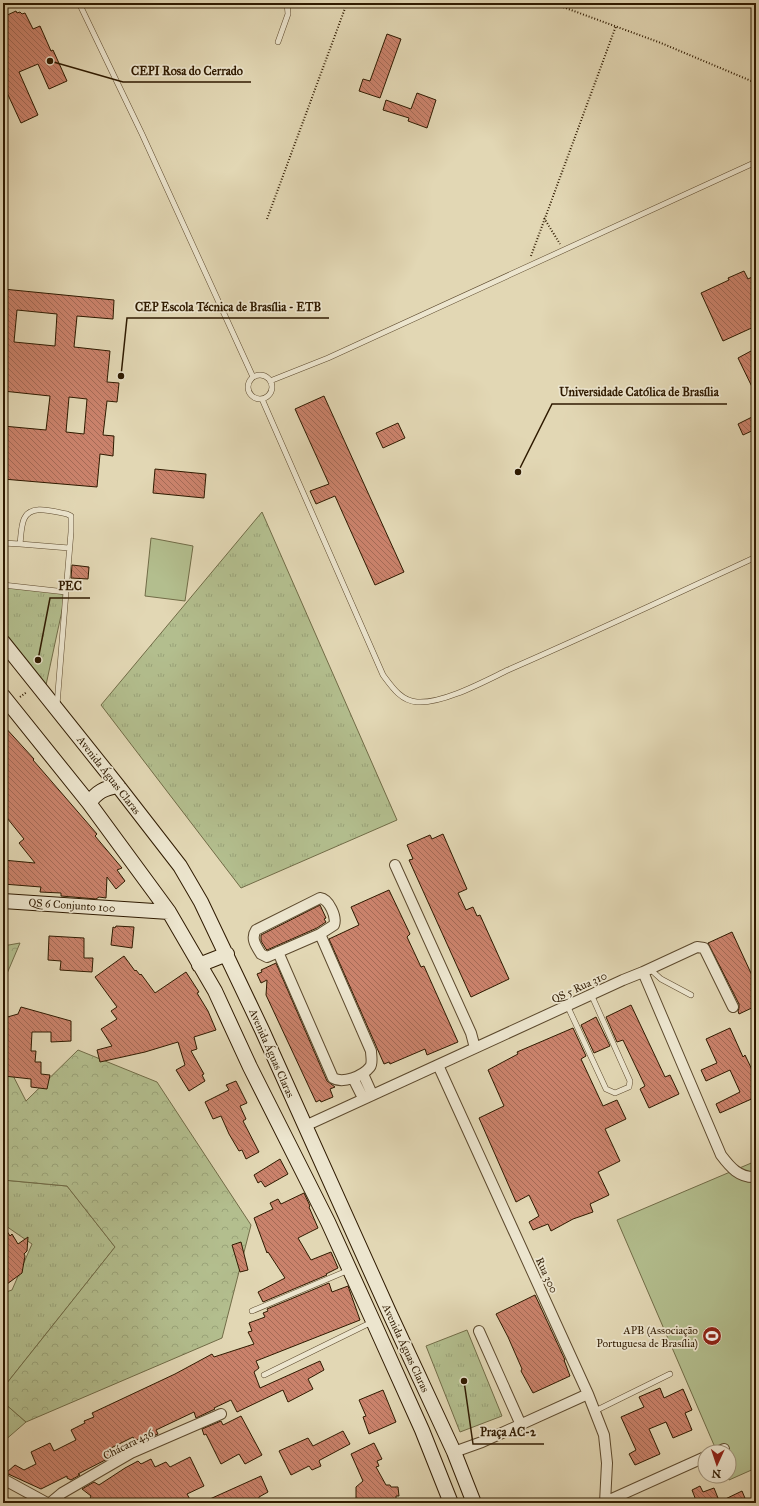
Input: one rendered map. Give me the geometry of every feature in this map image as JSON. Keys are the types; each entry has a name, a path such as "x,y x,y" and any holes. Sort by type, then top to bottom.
{"main road":[{"name":"Avenida Águas Claras","path":"3,642 180,866 201,902 227,954 454,1452 474,1503"},
{"name":"Avenida Águas Claras","path":"3,696 89,803 157,895 169,912 215,991 350,1270 422,1430 451,1503"},
{"path":"89,803 101,790 107,787 118,786"},
{"path":"142,910 157,895"},
{"name":"QS 6 Conjunto 100","path":"3,901 169,912"},
{"path":"199,965 227,954"}],"street":[{"path":"395,865 471,1033 475,1048"},
{"path":"322,898 327,901 335,922 329,929 320,934 267,957 262,956 254,939 254,933 256,930 322,898"},
{"path":"278,952 333,1078 338,1080 358,1076 370,1067 372,1063 370,1052 320,934"},
{"name":"QS 5 Rua 310","path":"305,1126 697,947 704,948 733,1007"},
{"path":"646,971 721,1154 729,1166 738,1173 745,1176 756,1177"},
{"name":"Rua 300","path":"438,1065 595,1411 604,1436 607,1463 605,1502"},
{"path":"358,1076 368,1096"},
{"path":"480,1331 521,1425"},
{"path":"454,1452 521,1425 588,1394"},
{"name":"Chácara 436","path":"50,1503 62,1492 131,1453 221,1414"},
{"path":"605,1502 697,1461"},
{"path":"3,1479 47,1503"}],"lane":[{"path":"79,3 142,134 253,377"},
{"path":"278,42 288,14 287,3"},
{"path":"270,381 328,358 756,162"},
{"path":"259,375 270,381 272,387 267,397 262,399 255,398 250,395 248,389 249,382 253,377 259,375"},
{"path":"262,399 384,675 393,688 401,696 410,701 431,701 449,696 555,650 756,557"},
{"path":"20,544 24,518 30,512 39,510 67,514 71,516 57,709"},
{"path":"3,543 69,548"},
{"path":"3,585 66,592"},
{"path":"646,971 691,995"},
{"path":"567,1006 606,1089 615,1093 629,1087 630,1081 592,994"},
{"path":"252,1311 350,1270"},
{"path":"264,1375 373,1321"},
{"path":"595,1411 670,1374"}],"path":[{"path":"267,219 347,3"},
{"path":"552,3 662,43 756,83"},
{"path":"527,267 616,26"},
{"path":"544,218 564,251"}],"green space":[{"path":"262,512 397,820 241,888 101,705"},
{"path":"151,538 193,546 185,601 145,596"},
{"path":"3,585 66,592 46,685 3,632"},
{"path":"20,943 3,983 3,946"},
{"path":"78,1050 157,1082 251,1225 222,1338 26,1422 3,1402 3,1388 115,1247 67,1186 3,1180 3,1056 26,1101"},
{"name":"APB (Associação Portuguesa de Brasília)","path":"756,1161 756,1468 737,1476 737,1444 714,1444 617,1220"},
{"path":"3,1180 67,1186 115,1247 3,1388 3,1293 12,1290 32,1244 3,1224"},
{"path":"467,1330 502,1416 460,1432 426,1346"},
{"path":"3,1402 26,1422 3,1442"}],"building":[{"path":"16,11 17,13 25,13 33,29 40,26 67,81 49,89 38,64 19,72 38,115 21,123 3,84 3,39 6,38 3,31 3,17"},
{"path":"387,34 401,39 380,98 359,91 363,79 370,81"},
{"path":"417,93 436,100 427,128 408,121 409,118 383,110 386,100 411,109"},
{"path":"744,271 748,279 756,275 756,326 723,341 701,293"},
{"path":"3,289 114,300 113,319 77,316 74,347 110,351 107,382 119,383 117,402 107,401 103,435 114,436 113,456 100,454 97,487 3,479 6,446 3,445 3,426 46,430 50,396 3,391","holes":["17,310 57,314 55,346 14,342","69,397 87,399 84,434 66,432"]},
{"path":"751,351 756,363 756,395 738,358"},
{"path":"324,396 404,572 375,585 335,496 316,504 310,491 329,484 295,409"},
{"path":"752,417 756,429 743,435 738,424"},
{"path":"398,423 405,438 383,448 376,433"},
{"path":"155,469 206,474 204,498 153,493"},
{"path":"72,565 89,567 88,579 71,578"},
{"path":"3,725 34,759 33,760 97,834 95,836 122,868 117,870 125,881 116,889 107,877 106,898 99,897 96,899 61,896 61,893 40,892 41,887 3,884 3,860 35,863 19,843 24,839 3,813"},
{"path":"443,834 467,889 458,893 466,910 473,907 477,916 480,915 509,979 471,997 409,860 413,859 407,845 430,835 432,839"},
{"path":"389,890 410,934 407,937 421,967 424,966 458,1042 427,1055 425,1049 390,1064 389,1062 384,1064 329,939 359,925 351,907"},
{"path":"320,905 326,918 324,919 326,922 317,928 267,950 266,949 261,941 261,935"},
{"path":"116,926 134,927 132,948 111,945 113,927 115,928"},
{"path":"732,932 756,984 756,1006 739,1014 739,1004 708,943"},
{"path":"49,936 84,938 84,958 93,958 92,972 60,970 61,961 48,960"},
{"path":"124,956 135,971 136,970 140,975 141,974 155,993 186,972 199,992 197,993 208,1011 216,1030 194,1037 197,1049 191,1051 204,1074 202,1075 205,1081 189,1091 176,1070 185,1065 178,1042 145,1052 100,1062 97,1050 112,1046 101,1029 117,1019 111,1011 117,1007 95,977"},
{"path":"276,963 327,1081 335,1087 330,1089 333,1097 321,1102 320,1100 316,1102 266,995 267,980 261,983 257,974 262,972 261,970"},
{"path":"631,1005 665,1077 670,1075 679,1094 649,1108 640,1089 645,1086 623,1040 617,1042 606,1017"},
{"path":"21,1007 71,1021 71,1041 51,1042 51,1032 32,1032 31,1051 36,1051 35,1062 41,1062 41,1074 50,1075 47,1089 31,1087 31,1079 4,1076 7,1041 3,1039 4,1018 18,1014"},
{"path":"596,1017 610,1046 594,1053 581,1025"},
{"path":"573,1028 586,1056 581,1059 603,1106 617,1100 626,1119 605,1129 620,1161 598,1172 609,1195 590,1204 593,1212 573,1219 551,1231 548,1224 533,1230 529,1222 539,1216 529,1195 516,1202 479,1118 504,1106 488,1070 518,1054 517,1052"},
{"path":"730,1028 743,1057 745,1055 756,1078 756,1097 720,1113 716,1104 740,1092 730,1070 706,1081 701,1070 717,1063 706,1039"},
{"path":"236,1081 247,1103 240,1106 246,1119 243,1121 259,1152 246,1159 242,1150 239,1151 229,1134 221,1116 213,1119 205,1102 229,1090 226,1085"},
{"path":"280,1159 288,1174 265,1187 261,1181 258,1183 254,1175"},
{"path":"304,1193 318,1228 298,1238 311,1260 331,1252 338,1268 326,1274 327,1275 263,1302 258,1292 285,1278 268,1252 267,1253 254,1218 273,1209 270,1203 278,1199 281,1204"},
{"path":"3,1225 10,1236 12,1234 18,1244 28,1237 27,1251 24,1254 25,1256 22,1273 3,1287"},
{"path":"241,1242 248,1270 240,1272 232,1245"},
{"path":"329,1283 332,1292 348,1286 360,1320 256,1361 259,1368 254,1372 260,1388 320,1361 324,1370 308,1379 313,1389 288,1402 283,1390 237,1412 231,1400 196,1418 194,1412 156,1430 158,1434 148,1438 146,1435 135,1441 133,1437 109,1449 113,1456 78,1474 80,1475 71,1480 67,1478 67,1476 41,1489 6,1473 15,1465 24,1470 36,1464 31,1452 50,1443 54,1451 76,1440 71,1430 85,1423 84,1421 94,1417 92,1413 175,1374 212,1354 214,1357 254,1344 248,1332 252,1331 249,1323 265,1317 263,1313 268,1311 267,1309"},
{"path":"535,1295 565,1360 570,1376 533,1393 521,1371 522,1369 508,1337 496,1314"},
{"path":"660,1388 664,1398 683,1389 692,1410 685,1413 692,1430 673,1438 666,1422 649,1429 660,1454 635,1465 629,1454 636,1450 621,1417 644,1407 639,1397"},
{"path":"383,1390 396,1422 369,1434 363,1417 366,1416 359,1400"},
{"path":"241,1416 262,1455 245,1464 239,1454 221,1464 202,1429 221,1421 223,1425"},
{"path":"343,1431 350,1444 320,1460 321,1466 312,1470 309,1466 291,1475 279,1451 308,1438 313,1446"},
{"path":"374,1443 382,1459 377,1461 379,1466 376,1467 386,1485 398,1487 399,1496 396,1496 396,1503 356,1503 356,1487 363,1481 351,1454"},
{"path":"190,1457 204,1486 187,1494 192,1503 88,1503 91,1496 82,1489 94,1482 99,1485 138,1461 141,1464 151,1459 155,1467 166,1462 170,1467"},
{"path":"261,1476 268,1492 259,1497 258,1503 201,1503"},
{"path":"700,1486 703,1492 714,1488 718,1498 707,1503 697,1503 692,1490"},
{"path":"742,1491 747,1503 717,1503"}],"place":[{"name":"CEPI Rosa do Cerrado","path":"50,61"},
{"name":"CEP Escola Técnica de Brasília - ETB","path":"121,376"},
{"name":"Universidade Católica de Brasília","path":"518,472"},
{"name":"PEC","path":"38,660"},
{"name":"APB (Associação Portuguesa de Brasília)","path":"712,1336"},
{"name":"Praça AC-2","path":"464,1381"}]}
